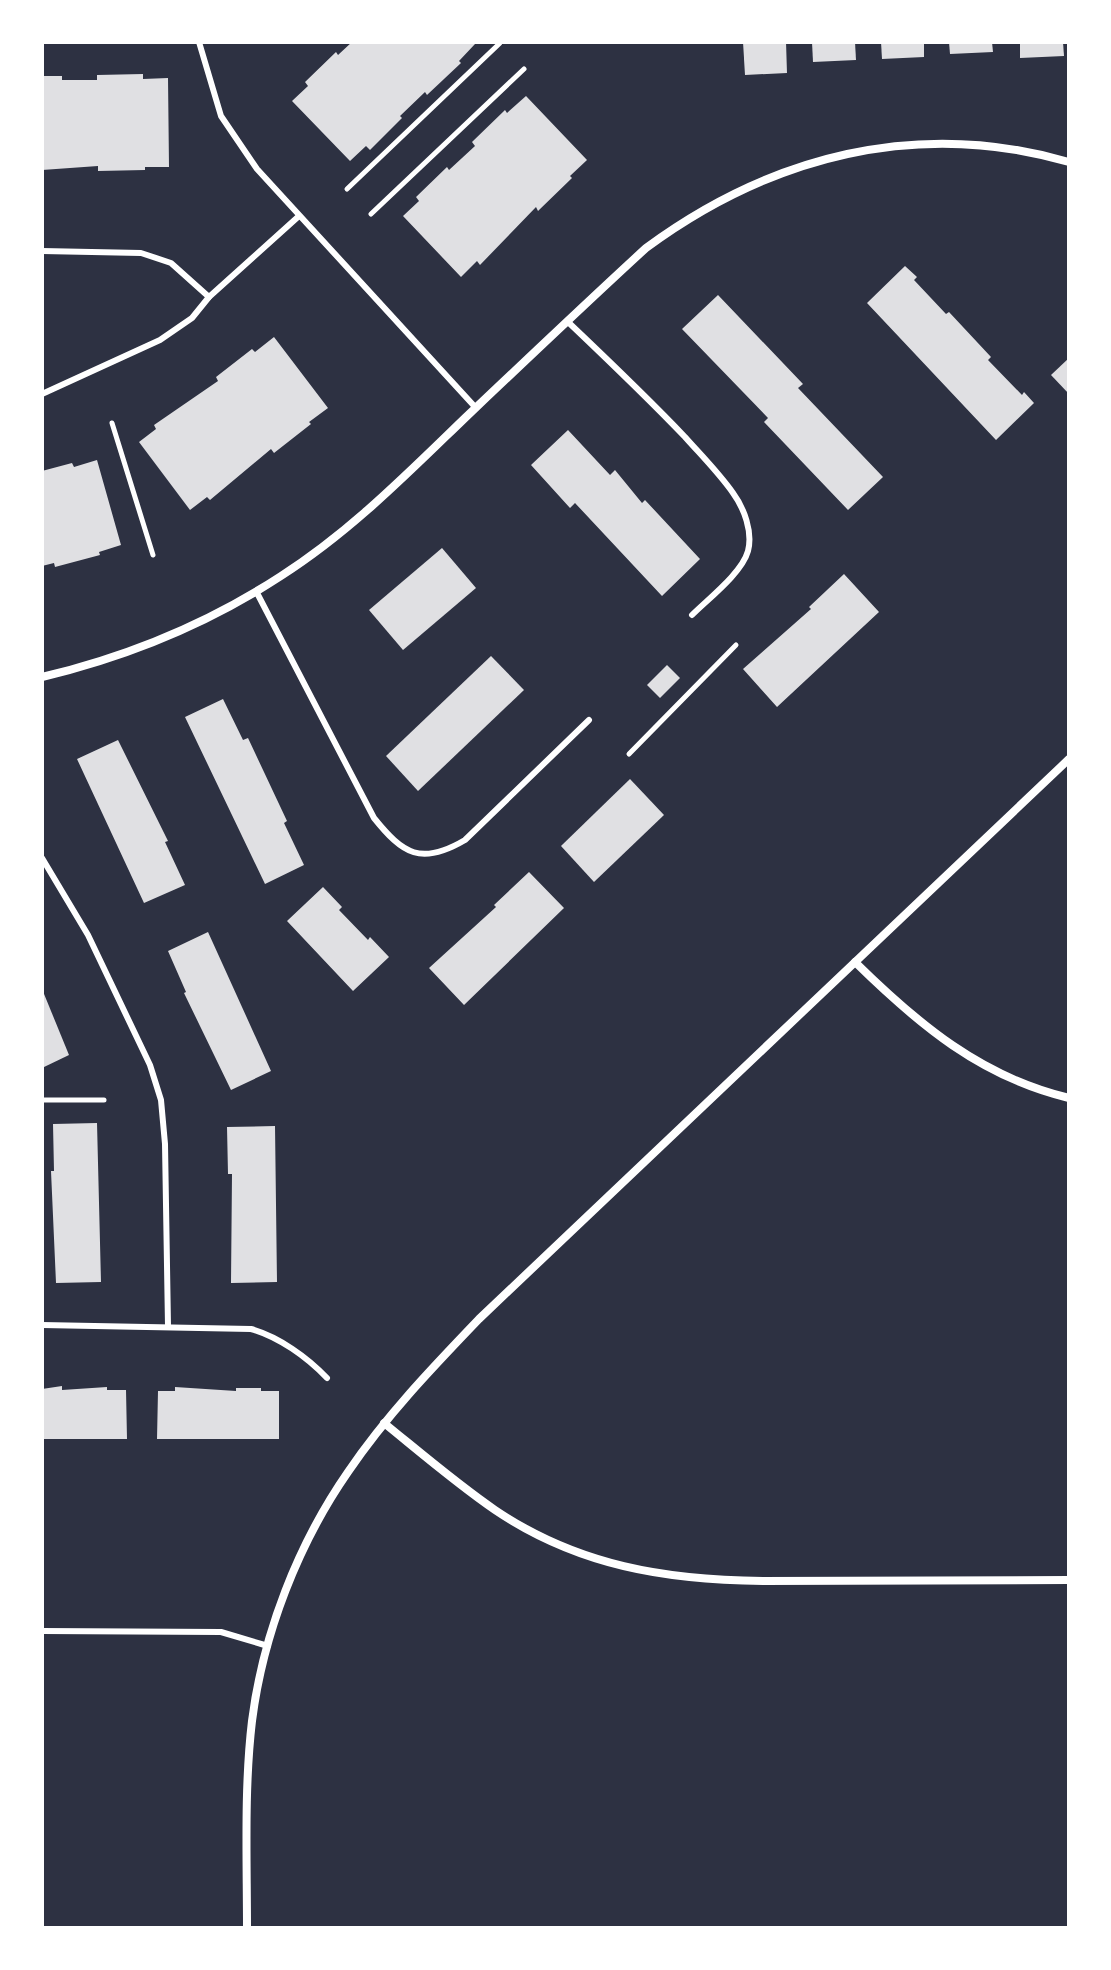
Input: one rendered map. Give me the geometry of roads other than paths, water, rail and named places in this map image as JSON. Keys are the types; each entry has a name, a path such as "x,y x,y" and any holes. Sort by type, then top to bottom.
{"street":[{"path":"42,677 101,660 171,634 284,575 369,510 646,248 685,219 753,183 787,169 880,148 964,144 1032,151 1069,162"},
{"path":"247,1928 248,1770 258,1686 268,1646 307,1540 347,1473 411,1391 479,1319 1069,759"},
{"path":"855,962 915,1018 967,1056 1018,1083 1069,1098"},
{"path":"384,1423 494,1509 517,1523 567,1549 652,1574 748,1581 1069,1580"}],"lane":[{"path":"199,42 221,116 257,169 476,408"},
{"path":"42,394 160,340 192,318 209,297 299,216"},
{"path":"42,251 141,253 171,263 209,297"},
{"path":"567,321 632,381 695,448 734,494 743,511 747,526 747,553 739,567 692,615"},
{"path":"256,591 374,818 391,839 412,853 449,849 465,840 589,720"},
{"path":"42,858 88,935 150,1065 161,1100 165,1144 168,1326"},
{"path":"42,1325 229,1327 264,1333 291,1349 327,1378"},
{"path":"42,1631 221,1632 268,1646"}]}
